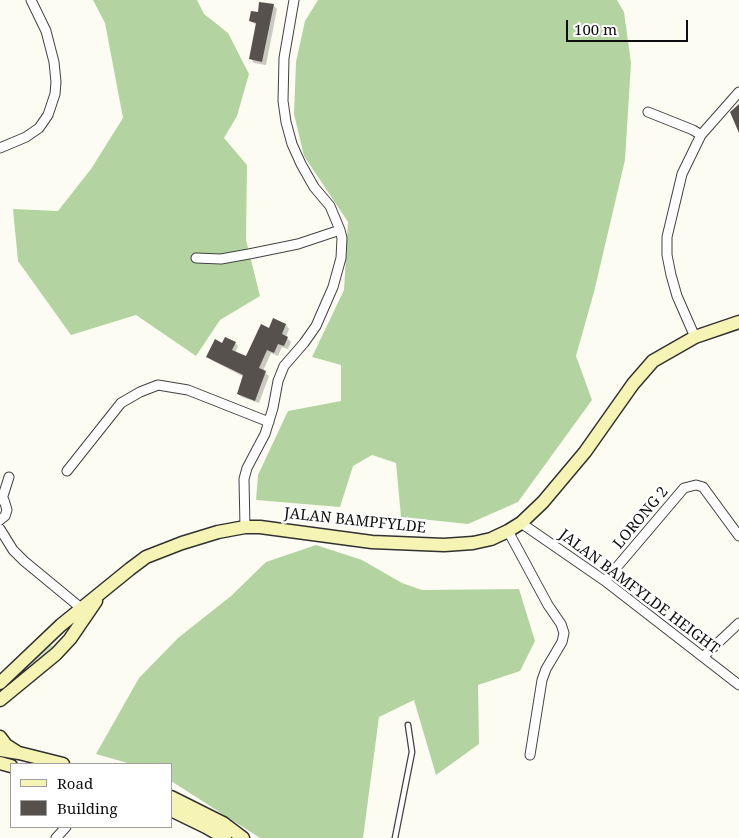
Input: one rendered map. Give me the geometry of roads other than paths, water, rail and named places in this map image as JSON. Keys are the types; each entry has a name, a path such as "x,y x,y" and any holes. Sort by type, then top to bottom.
{"street":[{"path":"0,148 26,137 39,128 48,116 55,94 56,82 52,54 46,31 31,0"},
{"path":"245,527 244,479 247,468 265,434 278,381 284,366 316,326 333,286 342,258 340,230 330,206 314,187 300,164 286,122 283,101 284,58 294,0"},
{"path":"694,337 673,282 667,255 666,237 682,174 701,135 739,92"},
{"path":"648,112 701,135"},
{"path":"196,258 221,258 249,254 298,244 340,230"},
{"name":"JALAN BAMPFYLDE","path":"0,683 81,608 146,557 182,543 245,527 260,527 372,542 444,545 473,543 491,539 508,531 521,523 542,502 586,452 633,384 653,361 694,337 739,322"},
{"path":"67,471 122,403 158,384 188,390 269,422"},
{"path":"0,520 6,513 6,505 1,499 9,477"},
{"name":"LORONG 2","path":"605,581 684,488 696,485 703,487 739,536"},
{"name":"JALAN BAMFYLDE HEIGHT","path":"521,523 605,581 739,685"},
{"path":"0,529 13,550 24,561 81,608"},
{"path":"508,531 548,605 561,624 564,633 562,642 546,669 542,680 530,755"},
{"name":"JALAN BAMPFYLDE","path":"0,700 56,654 70,639 104,591"},
{"path":"704,656 739,623"},
{"path":"45,642 55,644 58,648 56,654"},
{"path":"0,737 6,745 19,753"},
{"path":"0,750 59,763"},
{"path":"172,798 224,823 243,838"},
{"path":"172,810 225,838"},
{"path":"56,838 65,828"}],"lane":[{"path":"396,838 412,752 408,725"}]}
